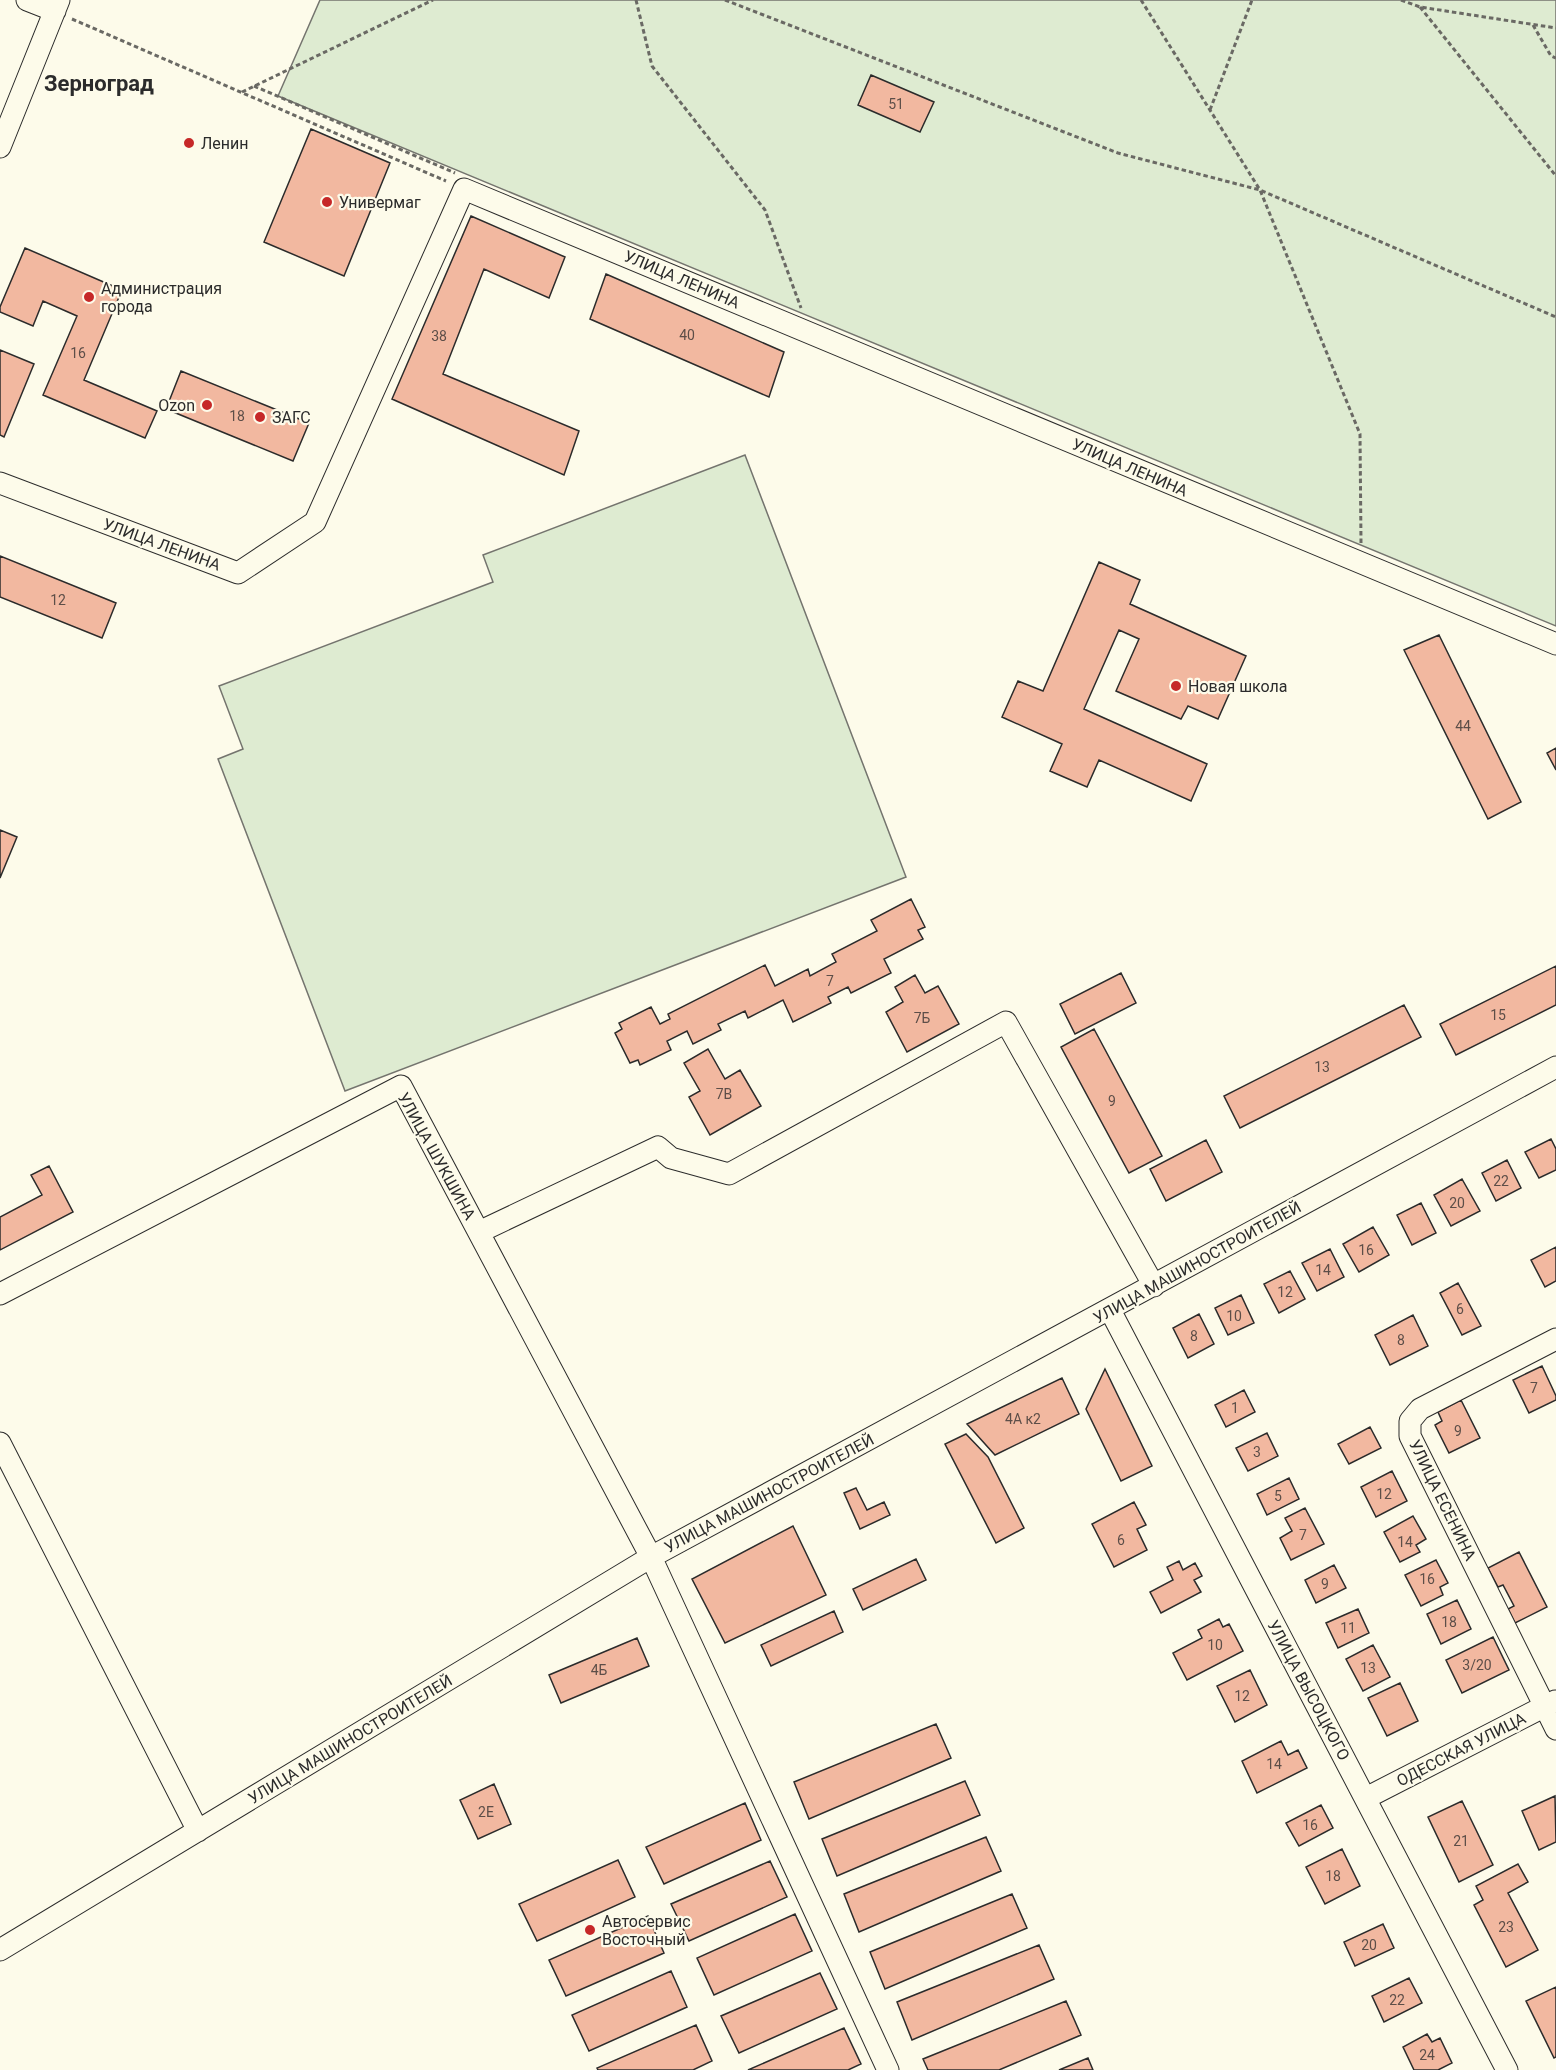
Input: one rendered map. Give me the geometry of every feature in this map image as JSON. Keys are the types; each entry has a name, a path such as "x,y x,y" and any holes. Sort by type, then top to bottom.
{"street":[{"path":"0,147 57,6 27,0"},
{"name":"УЛИЦА ЛЕНИНА","path":"0,483 238,573 315,522 464,189 1556,644"},
{"path":"479,1232 658,1147 671,1158 729,1174 1006,1022 1154,1286"},
{"name":"УЛИЦА МАШИНОСТРОИТЕЛЕЙ","path":"0,1950 651,1557 1556,1068"},
{"name":"УЛИЦА ШУКШИНА","path":"0,1294 401,1086 651,1557 888,2070"},
{"name":"УЛИЦА ВЫСОЦКОГО","path":"1110,1310 1507,2070"},
{"name":"УЛИЦА ЕСЕНИНА","path":"1556,1339 1420,1408 1410,1421 1410,1436 1550,1703 1556,1729"},
{"path":"0,1443 198,1831"},
{"name":"ОДЕССКАЯ УЛИЦА","path":"1366,1798 1550,1703"}],"path":[{"path":"241,92 433,0"},
{"path":"636,0 652,66 765,210 801,310"},
{"path":"724,0 1118,153 1260,190 1556,317"},
{"path":"1141,0 1260,190 1360,434 1361,550"},
{"path":"1210,110 1252,0"},
{"path":"1401,0 1420,7 1556,28"},
{"path":"57,6 241,92 464,189"},
{"path":"1420,7 1556,176"},
{"path":"1533,25 1551,56 1556,58"}],"green space":[{"path":"320,0 1556,0 1556,626 278,96"},
{"path":"745,455 906,877 345,1091 218,759 243,749 219,686 493,582 483,555"}],"building":[{"path":"871,75 934,102 920,132 858,105"},
{"name":"Универмаг","path":"311,129 390,163 344,276 264,242"},
{"path":"471,216 565,257 549,298 484,269 443,374 579,431 564,475 392,399"},
{"path":"25,248 122,290 84,380 157,411 145,438 43,395 77,316 43,301 33,326 0,312 0,307"},
{"path":"606,274 784,352 769,397 590,319"},
{"path":"0,350 34,364 4,437 0,435"},
{"path":"181,371 309,423 293,461 166,409"},
{"path":"0,556 116,603 102,638 0,597"},
{"name":"Новая школа","path":"1099,562 1140,580 1130,604 1246,656 1218,719 1188,706 1181,719 1116,691 1139,639 1119,630 1084,709 1207,764 1191,801 1099,760 1087,787 1050,771 1062,744 1002,717 1018,681 1043,691"},
{"path":"1439,635 1521,802 1488,819 1404,650"},
{"path":"1556,748 1556,770 1547,753"},
{"path":"0,830 17,837 0,878"},
{"path":"911,899 925,927 918,930 923,939 884,959 891,973 851,993 848,987 828,997 831,1003 793,1022 783,1000 748,1018 745,1011 718,1024 721,1030 693,1044 687,1031 667,1041 671,1050 640,1065 638,1060 630,1063 615,1033 622,1029 619,1023 651,1007 660,1024 670,1019 668,1014 765,965 775,986 808,969 810,976 836,962 832,954 877,931 871,920"},
{"path":"1556,966 1556,1005 1456,1055 1440,1024"},
{"path":"1121,973 1136,1003 1075,1034 1060,1004"},
{"path":"915,975 925,993 938,986 959,1024 907,1052 886,1012 903,1002 895,987"},
{"path":"1404,1005 1421,1037 1240,1128 1224,1096"},
{"path":"1094,1029 1162,1156 1129,1173 1061,1047"},
{"path":"708,1049 725,1079 740,1070 761,1106 710,1135 689,1097 700,1091 684,1063"},
{"path":"1551,1139 1556,1149 1556,1170 1539,1178 1525,1152"},
{"path":"1206,1140 1222,1172 1166,1201 1150,1169"},
{"path":"1507,1160 1521,1188 1496,1201 1482,1173"},
{"path":"49,1166 73,1212 0,1250 0,1217 42,1195 31,1175"},
{"path":"1462,1179 1480,1211 1451,1226 1434,1195"},
{"path":"1421,1203 1436,1233 1412,1245 1397,1215"},
{"path":"1373,1227 1389,1255 1359,1272 1343,1244"},
{"path":"1556,1247 1556,1281 1545,1287 1531,1260"},
{"path":"1330,1249 1344,1277 1317,1291 1302,1263"},
{"path":"1290,1271 1305,1299 1279,1313 1264,1284"},
{"path":"1458,1283 1481,1326 1462,1335 1440,1293"},
{"path":"1241,1295 1254,1323 1228,1335 1215,1308"},
{"path":"1199,1314 1214,1344 1188,1358 1173,1328"},
{"path":"1413,1315 1428,1346 1390,1365 1375,1335"},
{"path":"1542,1366 1556,1400 1529,1413 1513,1380"},
{"path":"1105,1369 1152,1466 1121,1481 1086,1409"},
{"path":"1062,1378 1079,1414 995,1455 967,1424"},
{"path":"1244,1390 1255,1412 1226,1427 1215,1405"},
{"path":"1461,1400 1480,1438 1449,1453 1435,1425 1442,1421 1438,1412"},
{"path":"1370,1427 1381,1448 1349,1464 1338,1444"},
{"path":"1267,1433 1278,1456 1248,1471 1236,1448"},
{"path":"966,1434 988,1457 1024,1528 996,1543 945,1444"},
{"path":"1392,1471 1407,1501 1376,1517 1361,1487"},
{"path":"1289,1478 1299,1499 1267,1515 1257,1494"},
{"path":"856,1488 867,1510 884,1502 890,1515 860,1529 844,1493"},
{"path":"1134,1502 1146,1525 1137,1529 1147,1550 1114,1567 1092,1524"},
{"path":"1305,1508 1324,1544 1291,1560 1280,1538 1292,1531 1285,1518"},
{"path":"1413,1516 1426,1539 1416,1545 1420,1552 1400,1562 1384,1532"},
{"path":"793,1526 826,1595 725,1643 692,1579"},
{"path":"1519,1552 1547,1607 1515,1623 1508,1609 1514,1606 1503,1585 1498,1587 1488,1568"},
{"path":"916,1559 926,1580 863,1610 853,1589"},
{"path":"1436,1560 1448,1583 1440,1587 1443,1595 1421,1606 1405,1575"},
{"path":"1179,1561 1183,1570 1195,1563 1202,1576 1194,1580 1201,1592 1161,1613 1150,1592 1173,1580 1167,1567"},
{"path":"1334,1565 1346,1588 1316,1603 1305,1580"},
{"path":"1457,1600 1471,1629 1441,1644 1427,1614"},
{"path":"1358,1609 1369,1633 1338,1648 1326,1623"},
{"path":"834,1611 843,1632 771,1666 761,1645"},
{"path":"1219,1619 1223,1627 1229,1624 1243,1651 1187,1680 1173,1653 1202,1638 1198,1630"},
{"path":"1493,1637 1509,1670 1462,1693 1446,1660"},
{"path":"637,1638 649,1666 561,1703 549,1675"},
{"path":"1373,1645 1390,1677 1363,1691 1346,1659"},
{"path":"1250,1670 1267,1705 1235,1722 1217,1686"},
{"path":"1400,1683 1418,1721 1387,1736 1368,1698"},
{"path":"936,1724 951,1758 809,1819 794,1782"},
{"path":"1281,1741 1288,1755 1298,1750 1307,1768 1257,1793 1242,1761"},
{"path":"965,1781 980,1815 837,1876 822,1839"},
{"path":"494,1784 511,1824 478,1839 460,1800"},
{"path":"1555,1796 1556,1842 1539,1850 1522,1811"},
{"path":"1462,1801 1493,1865 1459,1882 1428,1817"},
{"path":"745,1803 761,1840 664,1884 646,1847"},
{"path":"1321,1805 1333,1828 1299,1846 1286,1823"},
{"path":"986,1837 1001,1871 859,1932 844,1894"},
{"path":"1342,1849 1360,1886 1325,1904 1306,1867"},
{"path":"618,1860 635,1897 537,1941 519,1904"},
{"path":"770,1861 787,1897 689,1941 671,1904"},
{"path":"1518,1864 1528,1882 1508,1893 1538,1950 1506,1967 1474,1905 1483,1900 1476,1886"},
{"path":"1012,1894 1027,1928 885,1989 870,1952"},
{"path":"795,1914 812,1951 714,1995 697,1958"},
{"path":"648,1916 664,1953 566,1996 549,1960"},
{"path":"1383,1924 1394,1948 1355,1966 1344,1942"},
{"path":"1039,1945 1054,1979 912,2040 897,2002"},
{"path":"671,1971 687,2007 589,2051 572,2015"},
{"path":"820,1973 837,2009 739,2053 721,2016"},
{"path":"1409,1978 1422,2003 1384,2022 1372,1996"},
{"path":"1556,1987 1556,2057 1554,2058 1526,2001"},
{"path":"1066,2001 1081,2035 999,2070 928,2070 923,2059"},
{"path":"696,2025 712,2061 693,2070 598,2070 597,2068"},
{"path":"844,2028 861,2064 848,2070 748,2070"},
{"path":"1427,2034 1432,2042 1440,2038 1452,2063 1438,2070 1414,2070 1403,2047"},
{"path":"1088,2058 1093,2070 1059,2070"}],"place":[{"name":"Ленин","path":"189,143"},
{"name":"Универмаг","path":"327,202"},
{"name":"Администрация города","path":"89,297"},
{"name":"Ozon","path":"207,405"},
{"name":"ЗАГС","path":"260,417"},
{"name":"Новая школа","path":"1176,686"},
{"name":"Автосервис Восточный","path":"590,1930"}],"district":[{"name":"Зерноград","path":"99,83"}]}
